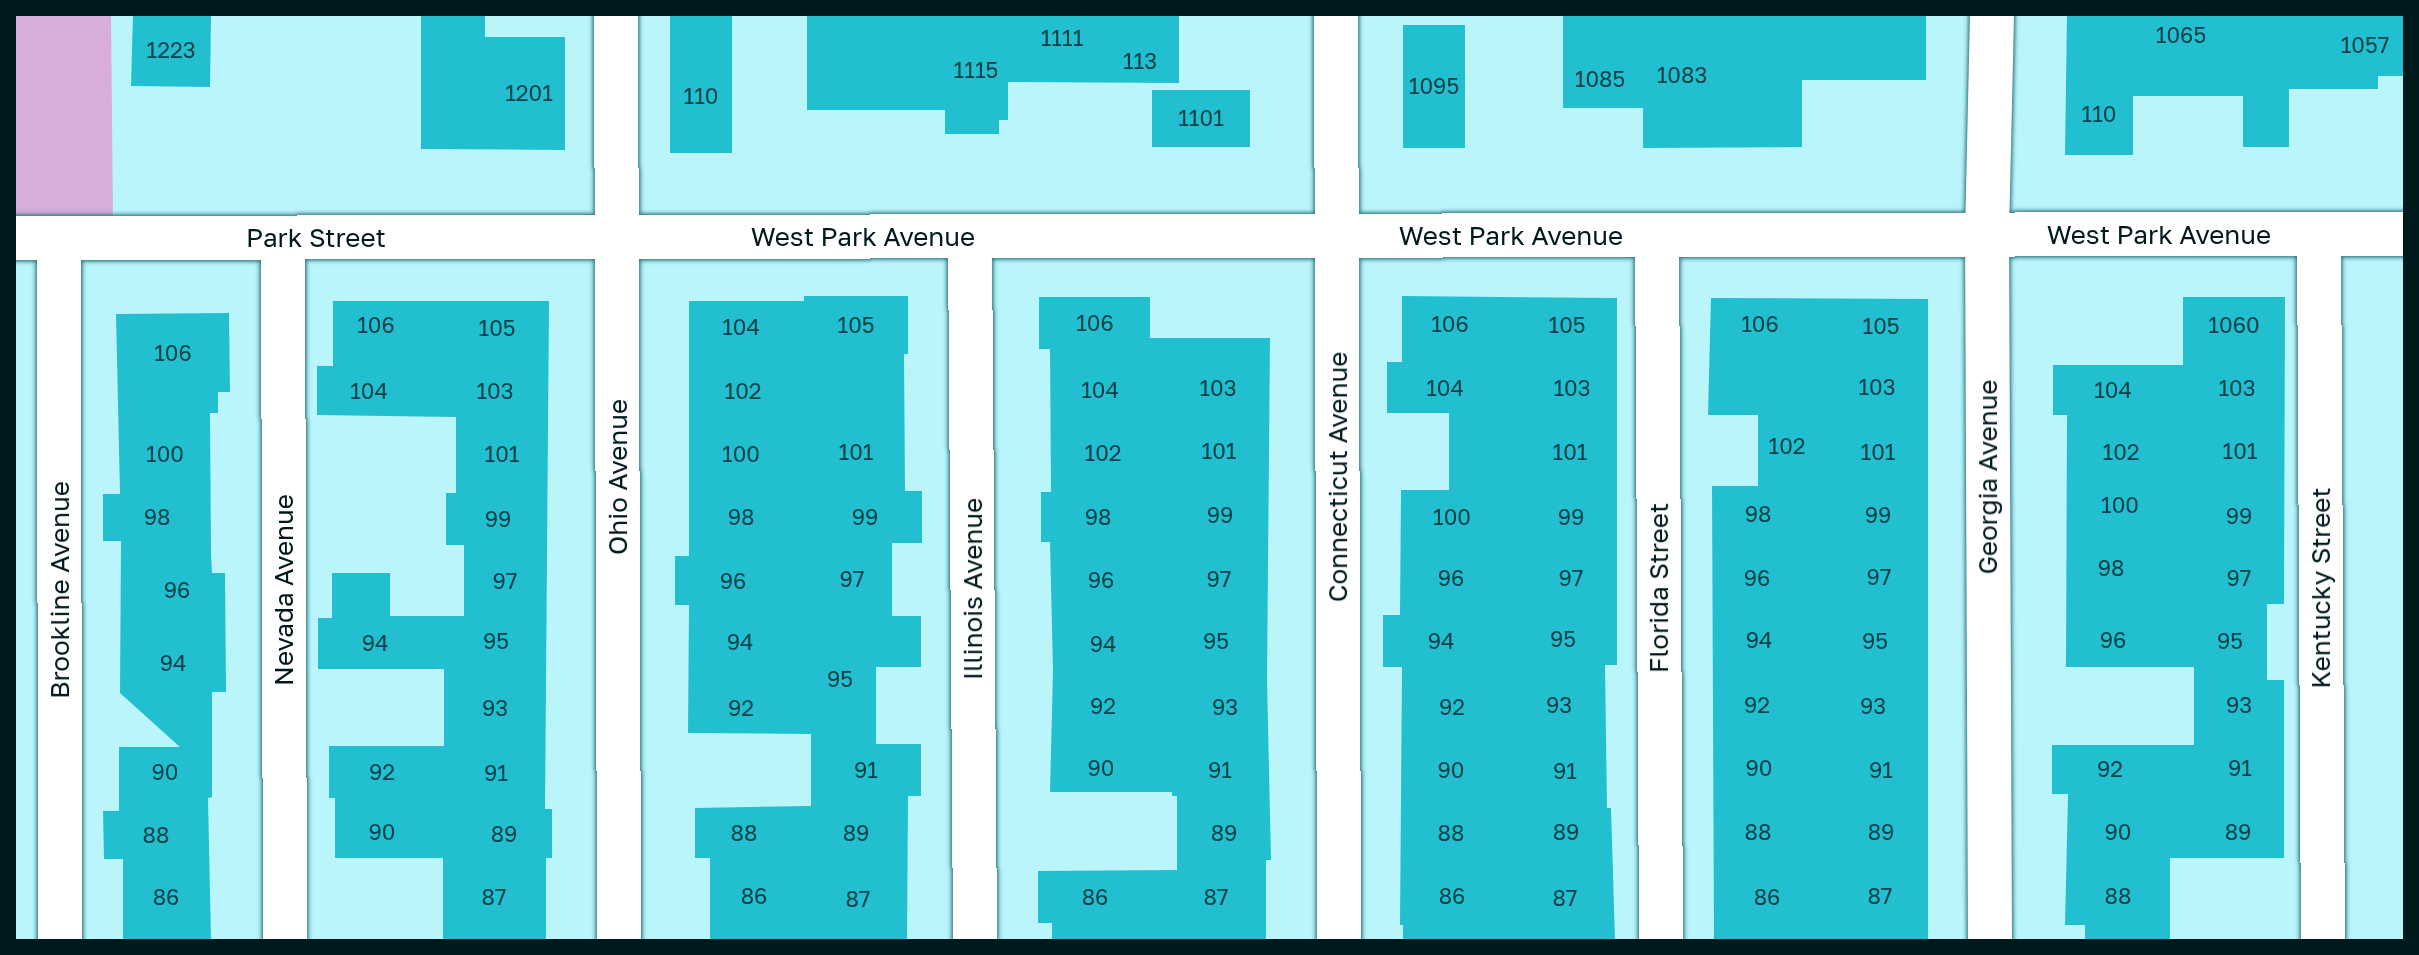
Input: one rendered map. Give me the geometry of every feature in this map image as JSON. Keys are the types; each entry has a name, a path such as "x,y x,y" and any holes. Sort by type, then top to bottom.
{"street":[{"name":"Ohio Avenue","path":"616,14 619,941"},
{"name":"Connecticut Avenue","path":"1336,14 1339,941"},
{"name":"Georgia Avenue","path":"1990,941 1987,235 1992,14"},
{"name":"Kentucky Street","path":"2319,234 2323,941"},
{"name":"West Park Avenue","path":"617,237 2405,234"},
{"name":"Florida Street","path":"1657,236 1661,941"},
{"name":"Park Street","path":"14,238 617,237"},
{"name":"Illinois Avenue","path":"970,237 975,941"},
{"name":"Brookline Avenue","path":"59,238 60,941"},
{"name":"Nevada Avenue","path":"283,238 285,941"}],"shaded area":[{"path":"14,14 111,14 113,221 14,220"}],"building":[{"path":"133,14 211,14 210,87 131,86"},
{"path":"421,14 485,14 485,37 565,37 565,150 421,149"},
{"path":"670,14 732,14 732,153 670,153"},
{"path":"807,14 1179,14 1179,83 1008,82 1008,120 999,120 999,134 945,134 945,110 807,110"},
{"path":"1563,14 1926,14 1926,80 1802,80 1802,147 1643,148 1643,108 1563,108"},
{"path":"2067,14 2405,14 2405,76 2378,76 2378,89 2289,89 2289,147 2243,147 2243,96 2133,96 2133,155 2065,155"},
{"path":"1403,25 1465,25 1465,148 1403,148"},
{"path":"1152,90 1250,90 1250,147 1152,147"},
{"path":"804,296 908,296 908,354 904,354 905,491 922,491 922,543 892,543 892,616 921,616 921,667 876,667 876,744 921,744 921,796 908,796 907,941 710,941 710,858 695,858 695,808 811,806 811,734 688,733 689,605 675,605 675,556 689,556 689,301 804,301"},
{"path":"1402,296 1617,298 1617,665 1605,665 1607,808 1611,808 1615,941 1403,941 1403,925 1400,925 1402,667 1383,667 1383,615 1400,615 1401,490 1449,490 1449,413 1387,413 1387,362 1402,362"},
{"path":"1039,297 1150,297 1150,338 1270,338 1267,680 1271,860 1266,860 1266,941 1052,941 1052,923 1038,923 1038,871 1177,870 1177,796 1172,796 1172,792 1050,792 1053,671 1050,542 1041,542 1041,492 1051,492 1050,349 1039,349"},
{"path":"2183,297 2285,297 2284,604 2267,604 2267,680 2284,680 2284,858 2170,858 2170,941 2085,941 2085,925 2065,925 2068,794 2052,794 2052,745 2194,745 2194,667 2066,667 2067,415 2053,415 2053,365 2183,365"},
{"path":"1711,298 1928,299 1928,941 1714,941 1712,486 1758,486 1758,415 1708,415"},
{"path":"333,301 549,301 545,809 552,809 552,858 546,858 546,941 443,941 443,858 335,858 335,798 329,798 329,746 444,746 444,669 318,669 318,618 332,618 332,573 390,573 390,616 464,616 464,545 446,545 446,493 456,493 456,417 317,415 317,366 333,366"},
{"path":"229,313 230,392 218,392 218,413 210,413 212,573 225,573 226,692 212,692 212,797 208,798 211,941 123,941 123,859 104,859 103,811 119,811 119,747 180,747 120,693 121,541 103,541 103,494 120,494 116,314"}]}
